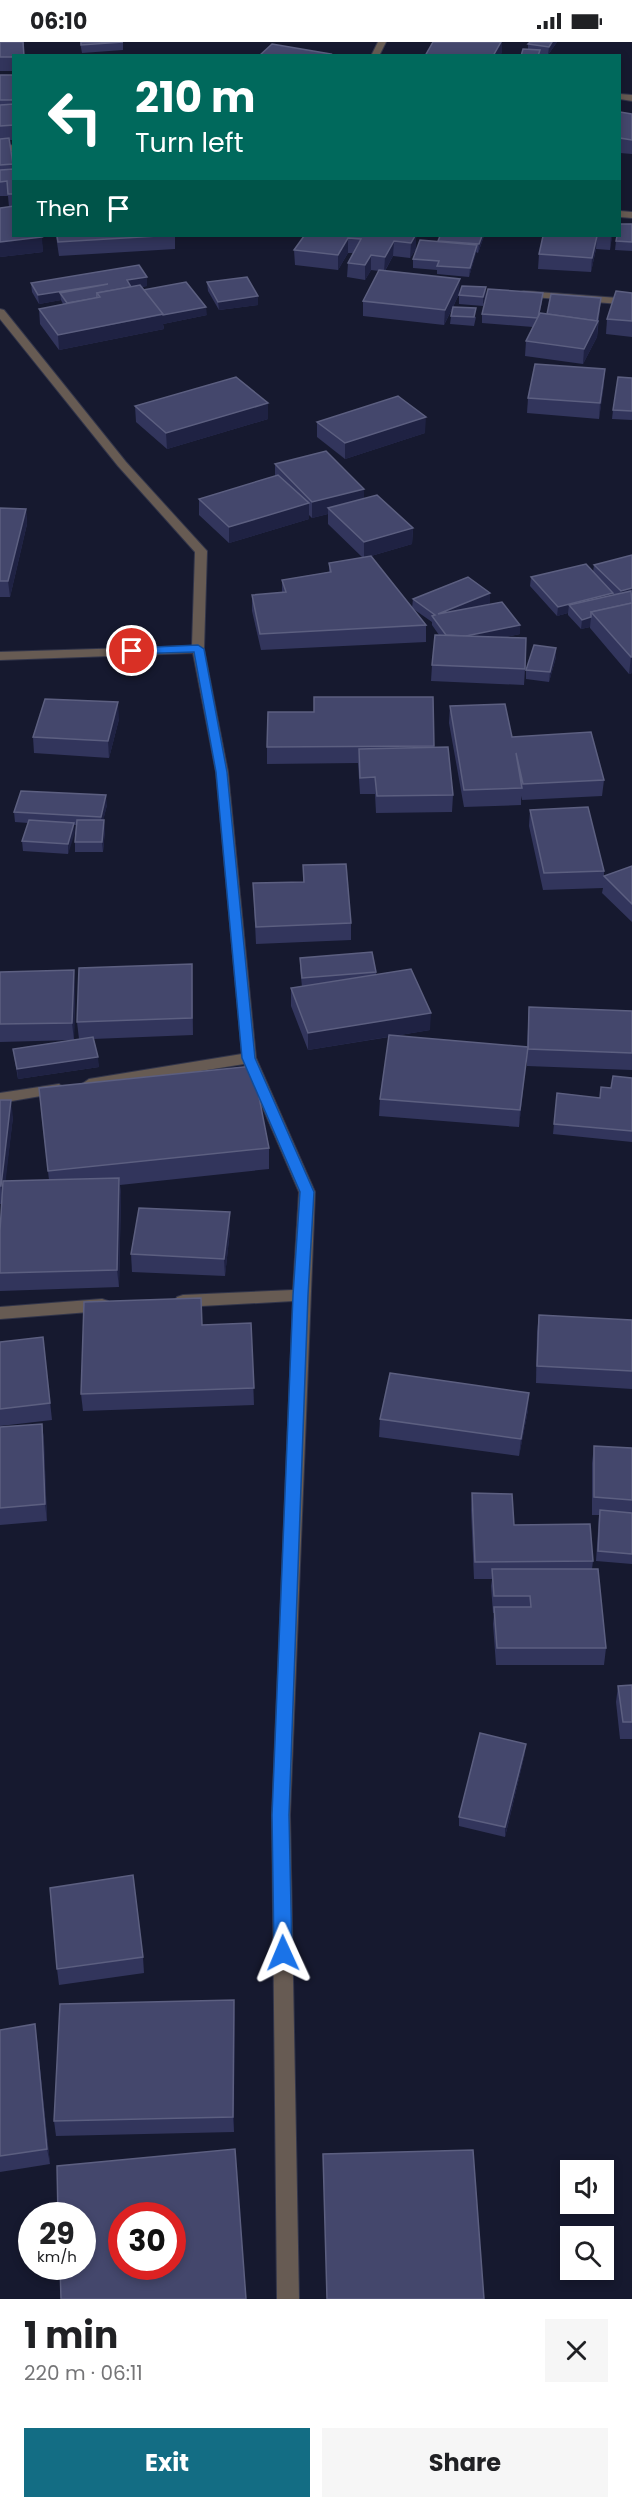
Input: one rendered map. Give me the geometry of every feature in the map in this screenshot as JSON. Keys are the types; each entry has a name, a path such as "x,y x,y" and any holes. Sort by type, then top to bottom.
{"street":[{"path":"510,293 632,302"},
{"path":"0,312 122,464 201,551 198,649 222,772 249,1058 307,1192 281,1815 288,2299"},
{"path":"0,656 198,649"},
{"path":"0,1098 249,1058"},
{"path":"162,1302 301,1295"},
{"path":"0,1313 116,1304"}],"building":[{"path":"0,42 23,42 24,54 0,57"},
{"path":"81,42 123,42 81,45"},
{"path":"433,42 501,42 494,54 426,54"},
{"path":"530,42 552,42 549,47 528,44"},
{"path":"272,44 331,54 261,54"},
{"path":"523,49 540,50 539,54 522,54"},
{"path":"0,75 12,75 12,100 0,100"},
{"path":"12,104 12,125 0,126 0,105"},
{"path":"621,112 632,114 632,140 621,138"},
{"path":"9,138 12,164 0,165 0,139"},
{"path":"12,169 12,194 8,194 7,181 0,182 0,170"},
{"path":"12,206 12,237 42,237 0,242 0,208"},
{"path":"621,224 632,224 632,242 616,241 617,237 621,237"},
{"path":"57,237 141,237 58,242"},
{"path":"303,237 414,237 411,243 394,241 385,257 371,255 365,265 348,263 361,239 348,238 338,255 294,250"},
{"path":"440,237 482,237 479,244 438,241"},
{"path":"543,237 597,237 592,258 539,254"},
{"path":"420,240 477,245 470,268 437,266 439,261 413,259"},
{"path":"139,265 147,277 127,280 131,287 97,293 97,298 67,303 60,293 108,284 38,295 31,283"},
{"path":"379,270 460,279 445,310 363,301"},
{"path":"247,277 258,296 218,302 207,282"},
{"path":"186,282 206,307 163,315 143,290"},
{"path":"140,285 163,314 58,335 39,309 100,297 97,293"},
{"path":"462,286 486,287 483,297 459,295"},
{"path":"488,289 543,293 538,318 482,314"},
{"path":"616,291 632,293 632,321 607,319"},
{"path":"551,294 601,298 597,321 547,314"},
{"path":"453,307 476,308 474,317 451,316"},
{"path":"540,313 598,321 584,349 526,341"},
{"path":"535,364 605,369 600,403 528,398"},
{"path":"236,377 268,403 166,433 135,406"},
{"path":"618,377 632,378 632,411 613,410"},
{"path":"398,396 426,417 345,443 317,422"},
{"path":"326,451 364,489 312,502 275,464"},
{"path":"278,475 309,503 229,527 199,499"},
{"path":"377,495 413,528 364,542 328,508"},
{"path":"0,508 26,509 8,581 0,581"},
{"path":"632,555 632,588 621,591 594,565"},
{"path":"371,556 426,625 260,634 252,595 286,592 282,580 331,572 329,563"},
{"path":"586,564 613,593 558,607 531,577"},
{"path":"468,577 490,593 438,614 502,602 520,625 466,636 446,635 432,616 435,615 413,599"},
{"path":"631,591 632,603 591,612 591,617 582,620 569,605"},
{"path":"632,603 632,657 631,657 591,612"},
{"path":"435,635 526,638 525,669 432,665"},
{"path":"534,645 556,648 550,672 526,670"},
{"path":"314,697 433,697 434,746 267,747 268,712 314,712"},
{"path":"45,699 118,702 108,741 33,737"},
{"path":"505,704 512,737 591,732 604,780 523,784 516,753 522,788 464,790 450,706"},
{"path":"448,747 453,795 377,796 375,777 360,778 359,749"},
{"path":"21,791 106,795 101,817 14,812"},
{"path":"588,807 604,871 544,873 530,810"},
{"path":"29,820 74,823 68,844 22,841"},
{"path":"77,820 104,820 102,842 75,842"},
{"path":"346,864 351,923 256,927 253,883 304,882 303,865"},
{"path":"632,866 632,904 604,876"},
{"path":"372,952 376,972 302,978 300,958"},
{"path":"192,964 192,1018 77,1022 79,968"},
{"path":"411,969 431,1013 308,1033 291,988"},
{"path":"74,970 72,1023 0,1024 0,972"},
{"path":"529,1007 632,1011 632,1053 528,1049"},
{"path":"389,1035 528,1047 520,1110 380,1099"},
{"path":"93,1037 98,1057 17,1069 13,1049"},
{"path":"253,1066 269,1148 48,1171 39,1088"},
{"path":"613,1076 632,1078 632,1131 554,1124 557,1093 600,1098 601,1087 611,1088"},
{"path":"0,1100 11,1100 1,1186 0,1186"},
{"path":"119,1178 117,1270 0,1273 3,1181"},
{"path":"139,1208 230,1212 224,1259 131,1254"},
{"path":"201,1298 202,1325 251,1323 254,1388 81,1394 84,1302"},
{"path":"539,1315 632,1320 632,1371 537,1366"},
{"path":"43,1337 50,1403 0,1409 0,1342"},
{"path":"390,1373 529,1393 521,1439 380,1419"},
{"path":"42,1424 45,1504 0,1508 0,1427"},
{"path":"594,1446 632,1448 632,1500 594,1497"},
{"path":"472,1493 512,1494 514,1525 590,1524 593,1561 475,1562"},
{"path":"600,1510 632,1513 632,1554 598,1551"},
{"path":"492,1569 598,1569 606,1648 497,1648 494,1607 531,1607 530,1596 494,1596"},
{"path":"632,1685 632,1722 623,1722 618,1686"},
{"path":"480,1733 526,1744 505,1827 459,1817"},
{"path":"133,1875 143,1957 57,1969 50,1888"},
{"path":"234,2000 233,2117 54,2121 60,2004"},
{"path":"35,2024 47,2149 0,2156 0,2030"},
{"path":"235,2149 246,2299 61,2299 60,2280 96,2280 96,2202 58,2202 57,2166"},
{"path":"473,2150 484,2299 327,2299 323,2154"}],"route":[{"path":"132,651 198,649 222,772 249,1058 307,1192 281,1815 283,1953"}]}
